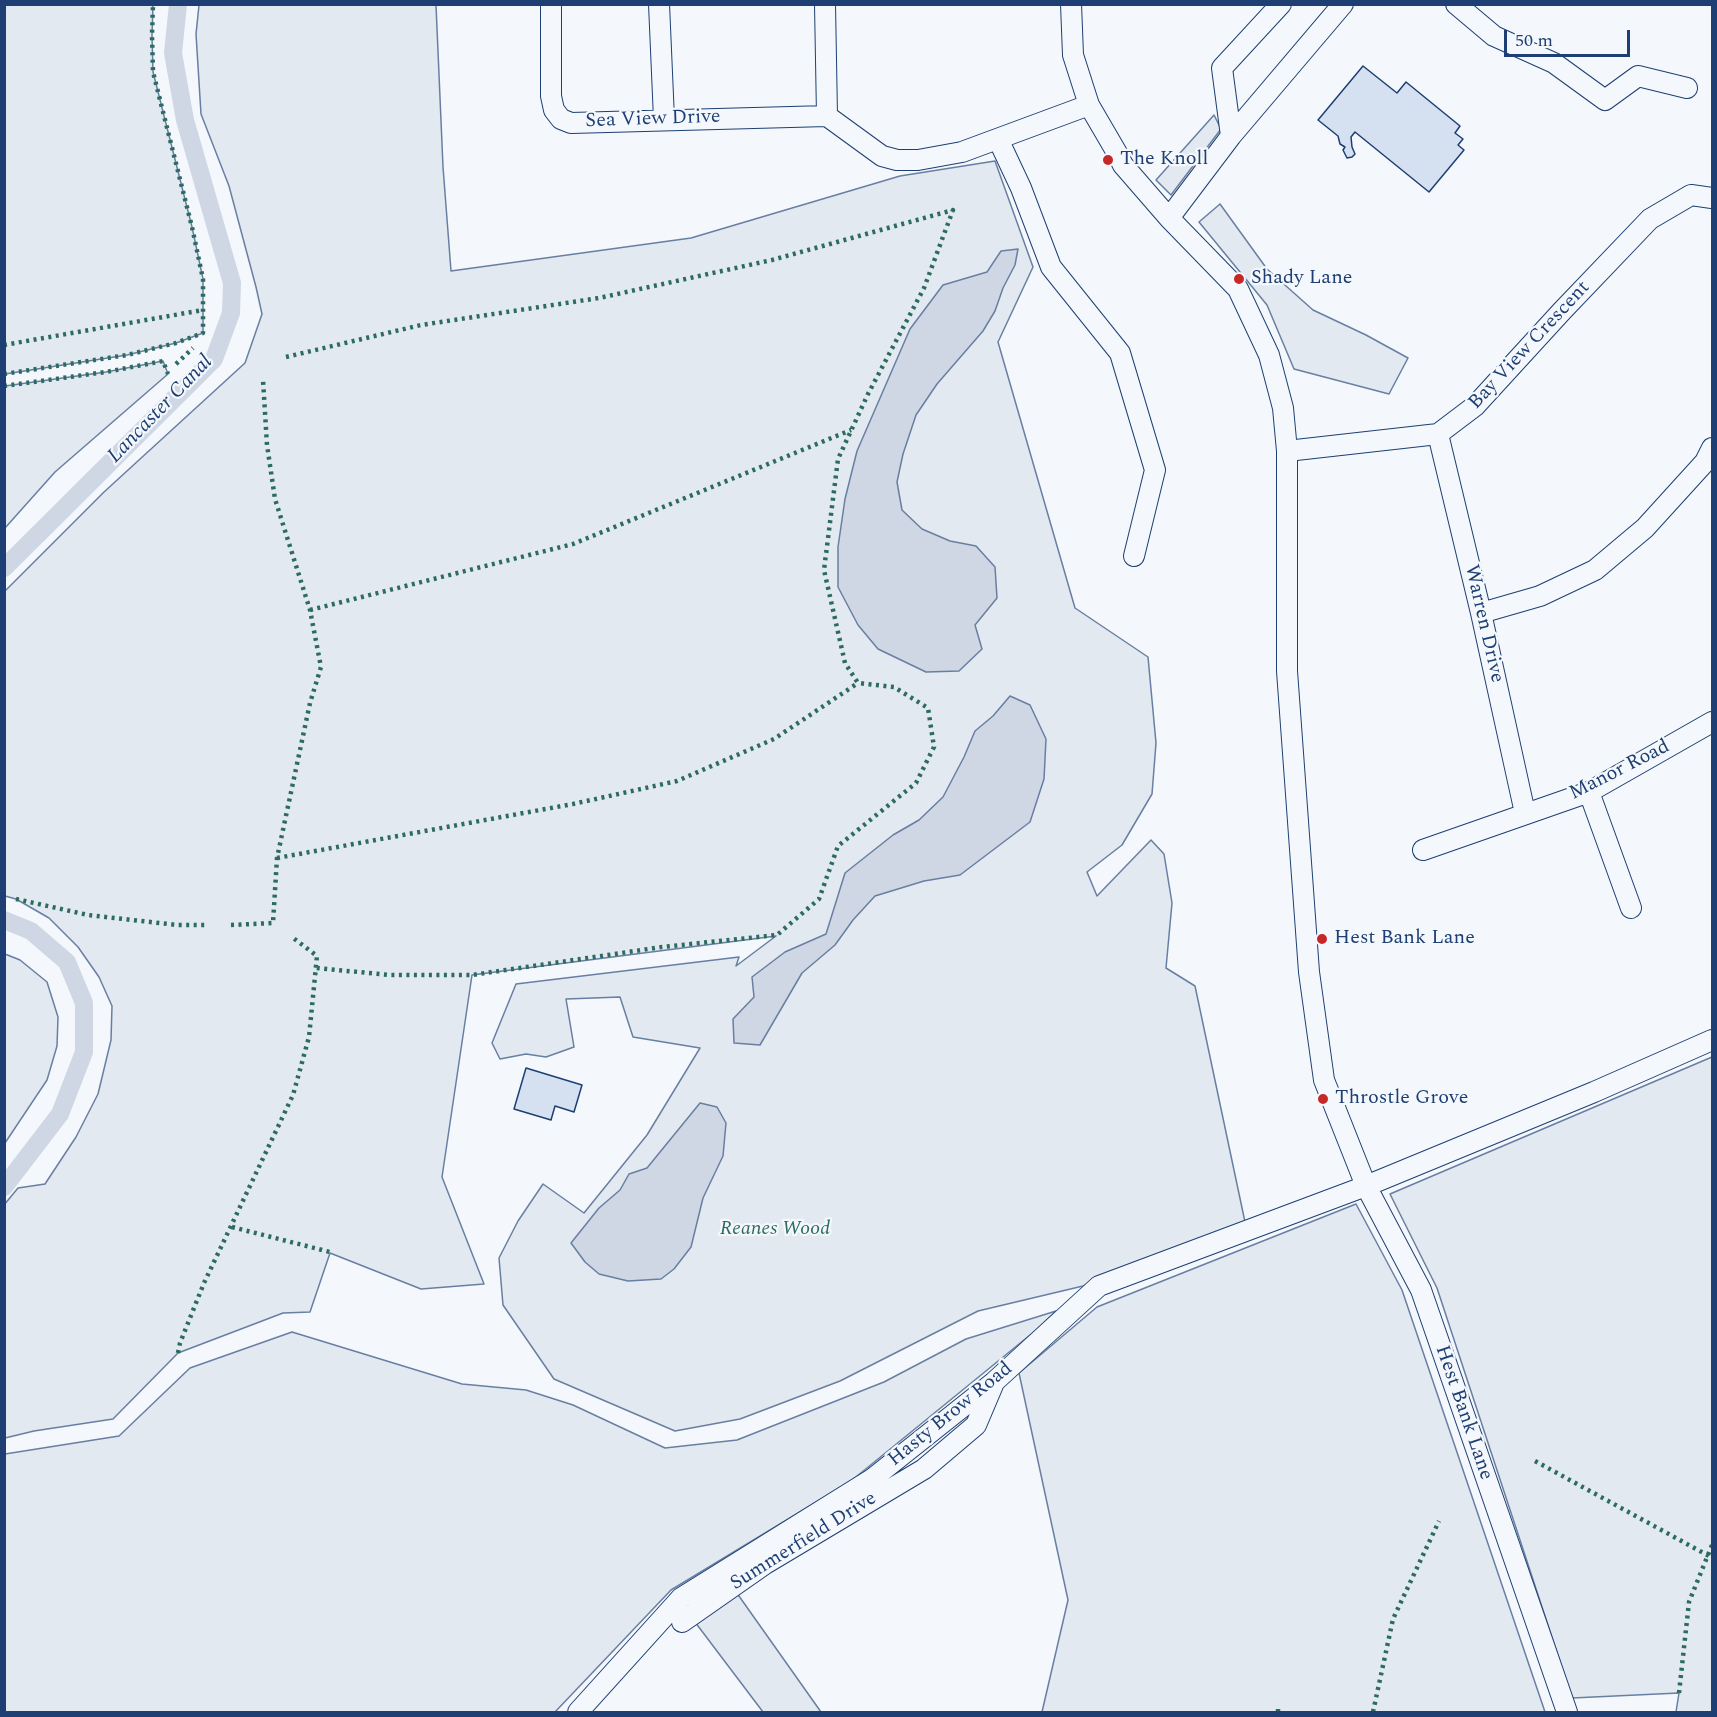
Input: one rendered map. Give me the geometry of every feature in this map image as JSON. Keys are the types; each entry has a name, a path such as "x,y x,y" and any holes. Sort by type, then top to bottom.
{"street":[{"name":"Sea View Drive","path":"551,4 551,96 554,110 561,119 571,123 827,116"},
{"path":"659,4 664,119"},
{"path":"825,4 827,116 882,156 897,160 918,160 962,152 1089,105"},
{"name":"Hest Bank Lane","path":"1071,4 1073,55 1089,105 1123,165 1169,219 1238,289 1269,356 1283,408 1287,451 1287,671 1309,972 1324,1080 1366,1186 1420,1290 1567,1713"},
{"path":"1231,136 1222,68 1281,4"},
{"path":"1169,219 1231,136 1343,4"},
{"path":"1456,4 1494,36 1554,63 1605,100 1638,76 1687,88"},
{"path":"998,139 1021,188 1051,267 1120,353 1155,470 1134,556"},
{"name":"Bay View Crescent","path":"1438,434 1475,406 1650,219 1691,195 1713,198"},
{"path":"1287,451 1438,434"},
{"name":"Warren Drive","path":"1438,434 1481,613 1525,813"},
{"path":"1481,613 1540,596 1595,570 1645,528 1704,462 1713,448"},
{"name":"Manor Road","path":"1423,850 1589,792 1713,722"},
{"path":"1589,792 1631,908"},
{"path":"1366,1186 1713,1040"},
{"name":"Hasty Brow Road","path":"578,1713 681,1598 872,1479 994,1382 1099,1286 1366,1186"},
{"name":"Summerfield Drive","path":"682,1622 765,1564 924,1469 976,1425 994,1382"}],"green space":[{"path":"4,5 153,5 153,72 203,279 203,333 176,343 127,355 5,374"},
{"name":"Reanes Wood","path":"199,5 436,5 443,167 451,271 691,238 900,176 995,161 1033,267 998,342 1075,608 1148,657 1156,743 1152,794 1122,845 1087,872 1097,896 1151,840 1164,854 1172,903 1166,968 1195,986 1245,1222 1083,1286 978,1311 840,1381 740,1419 675,1431 554,1379 503,1305 499,1258 518,1221 543,1184 584,1213 647,1135 700,1048 633,1037 620,997 566,999 574,1047 546,1057 526,1054 500,1059 492,1043 516,984 739,957 736,966 776,936 472,975 442,1177 484,1284 421,1289 330,1253 310,1312 283,1313 178,1353 113,1419 34,1431 5,1438 4,1205 18,1188 45,1184 76,1137 98,1094 111,1040 112,1006 99,977 78,947 49,918 16,899 5,896 5,591 104,492 245,363 262,314 229,186 201,114 196,34"},
{"path":"1214,115 1221,129 1171,195 1156,180"},
{"path":"1220,204 1267,269 1313,310 1408,358 1389,394 1294,369 1267,305 1199,222"},
{"path":"163,361 168,374 55,472 5,528 5,386 106,372"},
{"path":"5,954 20,960 47,982 58,1017 57,1046 47,1080 5,1143"},
{"path":"1712,1057 1712,1712 1676,1712 1679,1693 1572,1698 1437,1288 1390,1194"},
{"path":"1356,1204 1402,1290 1545,1712 1042,1712 1068,1600 1019,1373 1097,1307"},
{"path":"1056,1311 1035,1331 851,1481 671,1590 555,1712 5,1712 5,1454 119,1436 190,1368 292,1332 462,1384 526,1390 573,1405 665,1448 737,1440 884,1382 966,1339"},
{"path":"734,1589 821,1712 763,1712 695,1622"}],"shaded area":[{"path":"1018,249 1015,265 1003,288 995,311 983,331 937,384 916,415 903,454 897,482 902,510 922,529 950,541 976,546 995,567 997,598 975,625 982,649 959,671 926,672 878,649 858,625 838,587 838,547 845,499 857,451 910,329 943,285 987,272 1001,251"},
{"path":"1010,696 1030,705 1046,739 1044,779 1030,822 960,875 924,881 875,896 853,920 835,945 802,973 760,1045 734,1043 733,1019 754,997 752,977 785,952 826,934 845,873 893,835 919,820 943,797 975,731 993,716"},
{"path":"700,1103 717,1107 726,1123 723,1156 703,1198 691,1247 674,1269 661,1279 628,1281 599,1274 585,1262 571,1243 599,1208 620,1190 629,1174 647,1168"}],"building":[{"path":"1363,66 1397,93 1406,82 1460,126 1455,133 1463,139 1458,145 1464,150 1429,192 1355,132 1351,137 1355,154 1347,158 1343,150 1345,147 1340,144 1338,136 1318,120"},
{"path":"526,1068 582,1085 574,1112 555,1106 551,1120 514,1109"}],"waterway":[{"name":"Lancaster Canal","path":"4,568 214,359 231,313 232,283 185,120 173,53 178,4"},
{"name":"Lancaster Canal","path":"4,920 31,931 67,962 84,1003 84,1052 60,1114 4,1187"}],"hedge":[{"path":"4,374 127,355 176,343 203,333 203,279 153,72 153,4"},
{"path":"286,357 421,325 599,298 772,260 953,210 924,288 868,394 838,459 824,570 845,663 858,683 894,687 928,708 934,747 916,783 838,846 819,899 777,935 662,947 472,975 390,975 316,968"},
{"path":"4,345 203,310"},
{"path":"176,364 193,348"},
{"path":"4,386 106,372 163,361 168,374"},
{"path":"231,925 273,923 277,858 310,703 321,667 310,610 275,499 267,445 263,380"},
{"path":"310,610 573,544 851,430"},
{"path":"277,858 573,804 677,781 774,739 858,683"},
{"path":"16,899 88,915 177,925 208,925"},
{"path":"178,1353 204,1283 293,1095 309,1037 317,956 292,937"},
{"path":"232,1227 330,1252"},
{"path":"1535,1461 1709,1556"},
{"path":"1373,1712 1393,1619 1439,1521"},
{"path":"1679,1693 1689,1602 1712,1545"}],"place":[{"name":"The Knoll","path":"1108,160"},
{"name":"Shady Lane","path":"1239,279"},
{"name":"Hest Bank Lane","path":"1322,939"},
{"name":"Throstle Grove","path":"1323,1099"}]}
